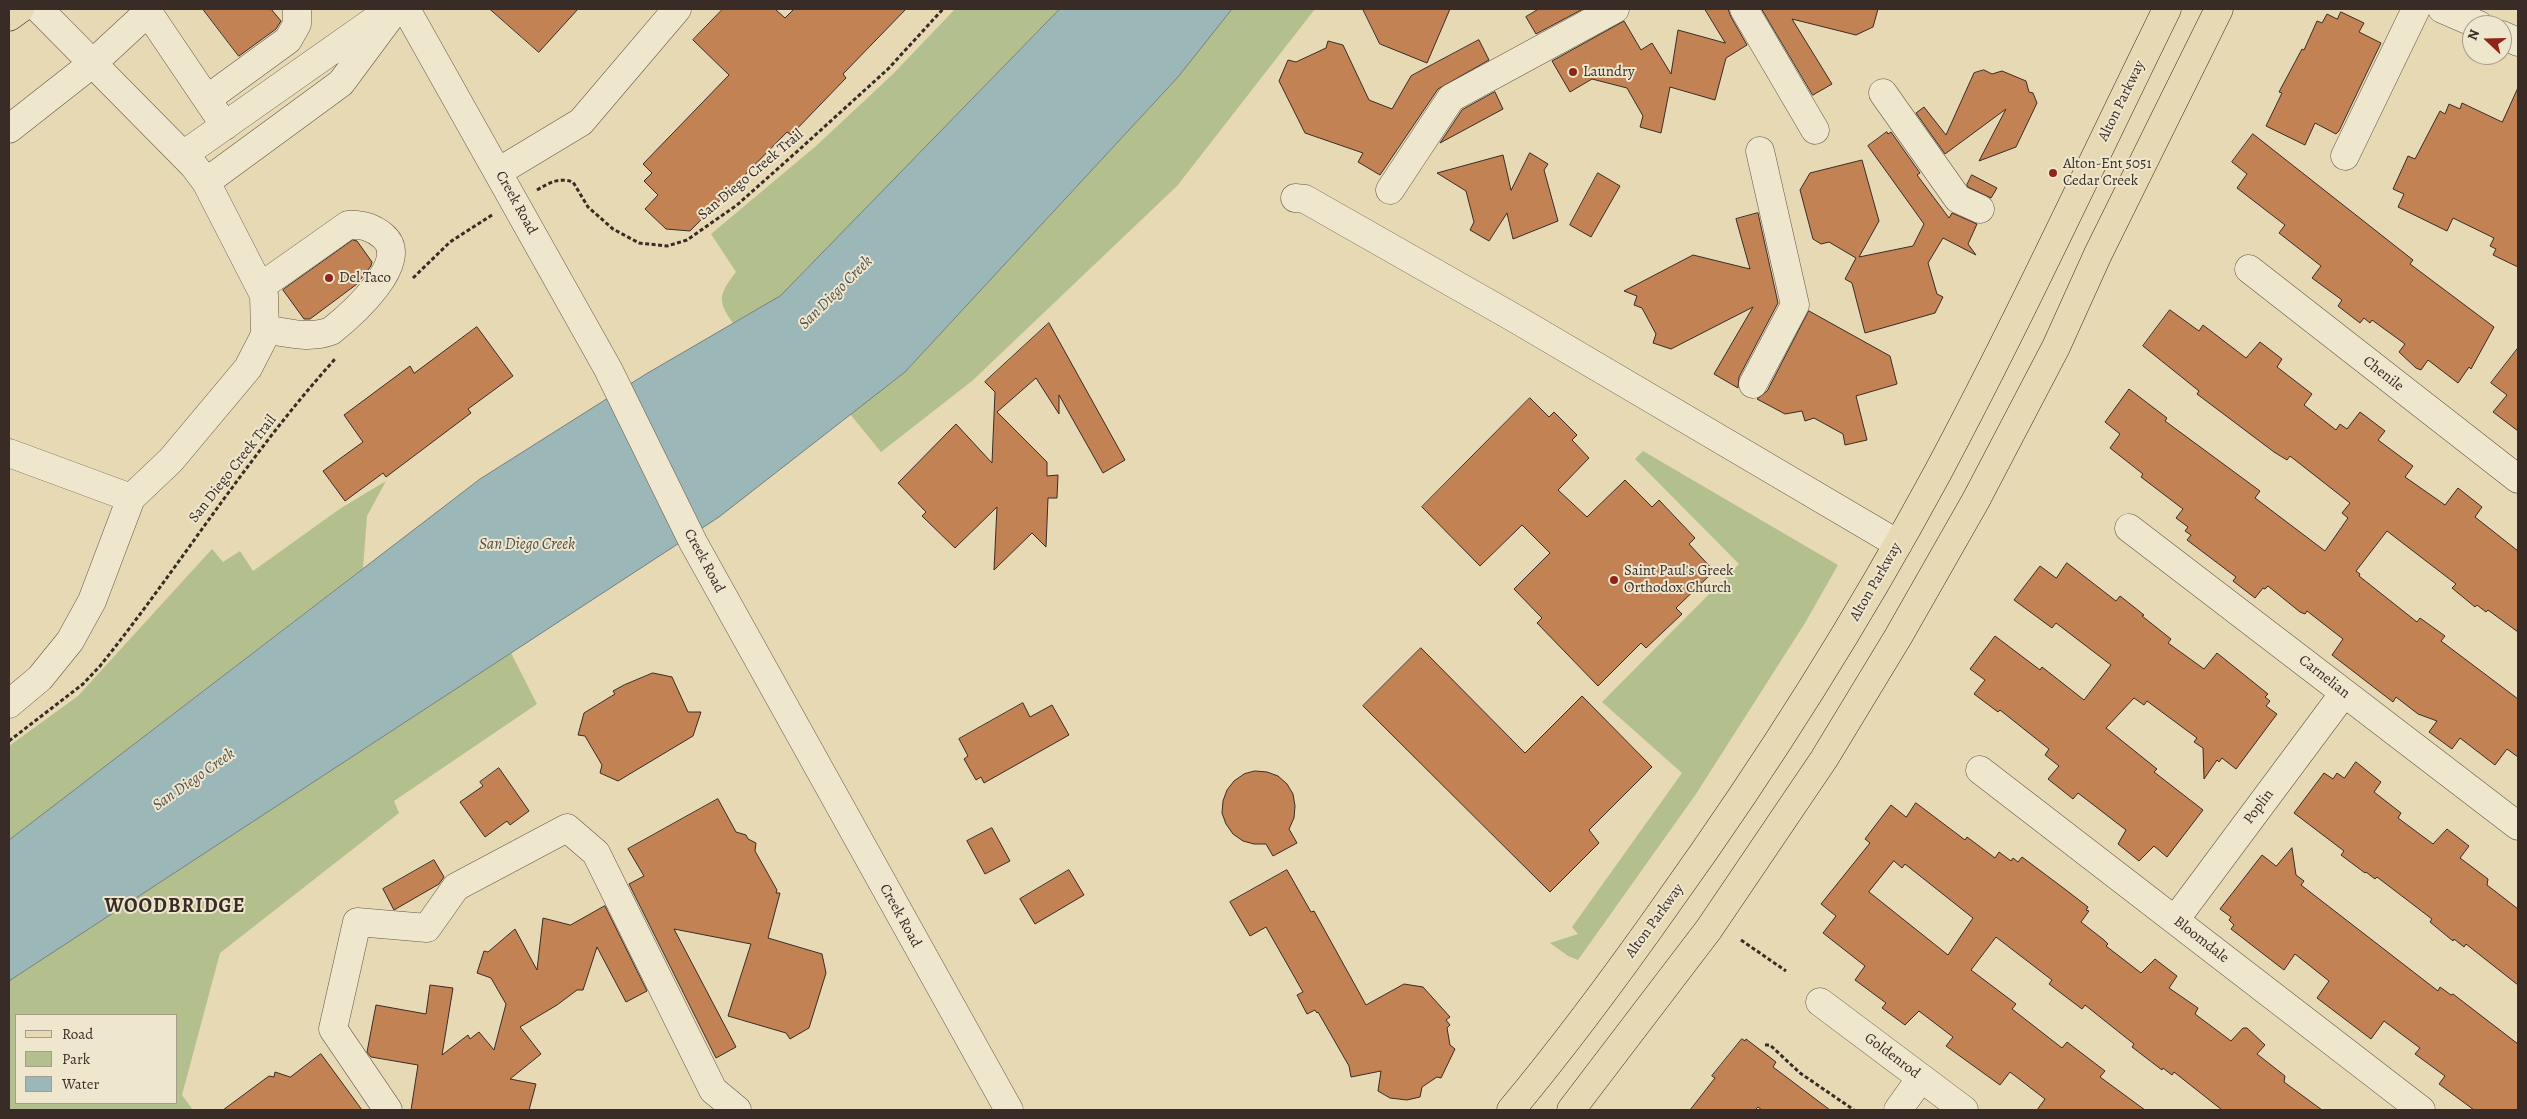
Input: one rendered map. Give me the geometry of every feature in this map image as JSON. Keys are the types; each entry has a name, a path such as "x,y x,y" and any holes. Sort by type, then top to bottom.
{"main road":[{"path":"9,17 20,9"},
{"name":"Alton Parkway","path":"1511,1110 1594,1005 1724,824 1811,692 1898,544 2003,347 2166,9"},
{"path":"1571,1110 1659,997 1720,913 1819,766 1903,629 1976,500 2056,347 2098,254 2219,9"}],"street":[{"path":"9,704 40,678 70,641 92,600 131,498 171,460 248,368 265,335 264,295 206,182 183,155 39,9"},
{"path":"202,92 288,40 297,24 297,9"},
{"path":"183,155 391,9"},
{"path":"206,182 341,83 396,9"},
{"name":"Creek Road","path":"406,9 608,370 693,542 1009,1110"},
{"path":"498,172 581,122 677,9"},
{"path":"1390,190 1450,98 1615,9"},
{"path":"1744,9 1816,130"},
{"path":"2345,156 2416,9"},
{"path":"2442,9 2462,18"},
{"path":"9,129 93,63 146,10 225,126"},
{"path":"1883,93 1958,199 1980,209"},
{"path":"1754,384 1795,305 1760,151"},
{"path":"1295,198 1305,198 1516,319 1898,544"},
{"path":"260,287 348,225 364,224 386,238 392,250 389,267 384,278 331,331 322,335 306,336 265,329"},
{"name":"Chenile","path":"2249,269 2518,479"},
{"path":"9,453 131,498"},
{"name":"Carnelian","path":"2129,528 2518,826"},
{"name":"Poplin","path":"2175,920 2344,693"},
{"name":"Bloomdale","path":"1980,770 2421,1110"},
{"path":"388,1110 333,1029 357,922 427,928 456,887 567,828 596,853 713,1090 737,1110"},
{"name":"Goldenrod","path":"1820,1002 1964,1110"},
{"path":"1898,1110 1921,1078"}],"path":[{"name":"San Diego Creek Trail","path":"551,182 565,179 573,182 588,207 613,230 639,242 667,246 686,240 737,205 801,148 888,69 943,9"},
{"path":"411,280 450,242 486,218"},
{"name":"San Diego Creek Trail","path":"9,741 83,684 100,666 202,527 313,383 339,355"},
{"path":"1741,940 1786,971"},
{"path":"1766,1045 1770,1045 1800,1073 1854,1110"}],"green space":[{"path":"955,9 1060,9 780,296 733,323 724,308 722,297 726,286 736,272 711,234 816,146 893,74"},
{"path":"1232,9 1315,9 1177,186 972,381 881,452 850,414 905,372 1178,77"},
{"path":"1643,451 1838,565 1805,623 1696,794 1578,960 1568,956 1550,943 1578,934 1572,927 1682,773 1602,702 1739,564 1635,459"},
{"path":"386,481 367,516 363,568 9,840 9,746 78,696 212,549 223,562 240,551 253,571 341,508"},
{"path":"511,653 537,704 394,801 399,813 220,953 182,1095 193,1110 9,1110 9,981"}],"water":[{"name":"San Diego Creek","path":"1060,9 1232,9 1178,77 905,372 719,517 9,981 9,840 480,479 646,374 780,296"}],"building":[{"path":"203,9 271,9 281,21 276,29 239,56"},
{"path":"490,9 578,9 539,52"},
{"path":"723,9 775,9 785,18 794,9 906,9 843,74 846,78 791,135 787,132 690,231 666,229 645,209 658,195 644,181 652,173 643,164 729,75 693,40"},
{"path":"1363,9 1450,9 1427,63 1380,44"},
{"path":"1539,9 1583,9 1536,34 1526,17"},
{"path":"1705,9 1728,9 1747,45 1726,58 1715,100 1670,87 1661,133 1640,127 1643,116 1627,88 1592,79 1570,92 1552,61 1624,21 1641,50 1652,43 1671,74 1678,30 1725,43"},
{"path":"1762,9 1878,9 1873,27 1856,35 1792,19 1832,84 1813,95"},
{"path":"2341,12 2364,23 2359,32 2381,43 2339,131 2336,134 2315,123 2305,145 2266,126 2282,93 2279,92 2302,49 2304,50 2317,21 2322,23 2327,14 2337,19"},
{"path":"1479,40 1489,60 1438,89 1380,175 1358,162 1363,153 1305,133 1279,81 1288,60 1296,62 1326,48 1328,41 1343,45 1369,100 1392,109 1411,76"},
{"path":"1984,70 1992,74 2002,71 2026,81 2029,92 2033,93 2037,103 2016,147 1979,161 2006,109 1945,154 1916,113 1924,107 1946,135 1974,73"},
{"path":"2518,88 2518,267 2493,255 2496,249 2490,246 2494,238 2453,218 2447,231 2398,207 2404,194 2393,189 2408,156 2415,159 2440,111 2445,114 2449,104 2460,109 2462,103 2502,122"},
{"path":"1495,92 1503,109 1440,143 1462,110"},
{"path":"1887,132 1888,134 1891,132 1920,173 1917,175 1949,218 1952,213 1977,224 1968,244 1976,255 1943,238 1928,263 1937,294 1943,297 1935,313 1865,333 1852,283 1845,279 1856,258 1829,242 1821,244 1813,239 1800,190 1810,173 1862,160 1879,221 1859,257 1913,246 1924,224 1868,146"},
{"path":"2253,134 2413,260 2410,264 2494,327 2471,369 2469,367 2458,383 2428,360 2421,370 2416,368 2399,352 2405,344 2372,320 2370,323 2364,318 2360,323 2338,306 2342,300 2312,278 2321,266 2279,233 2285,225 2237,188 2247,174 2232,162"},
{"path":"1530,153 1548,164 1544,170 1558,221 1513,239 1507,213 1489,241 1470,230 1474,222 1466,191 1437,173 1503,155 1511,190"},
{"path":"1598,173 1620,186 1591,237 1570,225"},
{"path":"1972,175 1997,188 1991,198 1968,187 1967,185"},
{"path":"1758,213 1778,303 1739,377 1738,388 1714,374 1753,307 1671,349 1653,343 1656,334 1642,308 1634,305 1637,296 1624,291 1693,255 1750,269 1736,219"},
{"name":"Del Taco","path":"353,240 357,241 372,262 371,266 357,284 310,319 304,319 283,290"},
{"path":"2170,310 2199,331 2203,325 2246,358 2260,342 2282,359 2277,367 2312,394 2304,405 2336,430 2340,424 2347,429 2360,412 2385,431 2378,440 2413,466 2405,477 2445,505 2458,488 2482,507 2475,517 2518,551 2518,632 2488,610 2486,612 2477,605 2475,607 2452,588 2456,584 2387,531 2356,571 2360,574 2359,576 2417,622 2420,618 2445,636 2441,641 2518,699 2518,757 2507,749 2495,765 2460,738 2452,749 2429,732 2437,721 2418,714 2396,697 2393,702 2332,655 2343,639 2307,611 2305,614 2300,612 2268,586 2265,589 2263,588 2255,598 2233,581 2236,577 2187,540 2191,535 2185,531 2188,527 2176,518 2183,509 2141,477 2143,474 2110,448 2120,434 2105,422 2129,389 2167,418 2165,421 2260,491 2255,498 2325,551 2348,518 2342,513 2350,503 2290,456 2287,460 2274,452 2197,394 2199,391 2143,346"},
{"path":"1809,311 1890,356 1897,384 1856,396 1867,440 1845,445 1843,434 1814,418 1805,421 1802,411 1785,414 1757,399 1767,391"},
{"path":"1049,323 1125,460 1103,473 1059,395 1059,414 1036,378 997,412 1047,462 1047,476 1058,475 1057,498 1048,498 1046,547 1032,533 994,570 997,507 955,548 922,516 926,512 898,483 956,424 992,463 995,392 985,382"},
{"path":"477,327 513,376 468,409 471,413 386,477 383,473 345,501 323,471 363,442 344,415 410,366 414,373"},
{"path":"2518,348 2518,431 2493,412 2507,395 2491,383"},
{"path":"1530,398 1549,417 1554,412 1577,435 1572,440 1589,458 1558,490 1587,517 1625,480 1652,507 1659,500 1695,538 1689,544 1714,571 1676,608 1682,614 1646,648 1641,643 1598,686 1537,623 1542,618 1514,589 1550,553 1522,525 1480,566 1422,507"},
{"path":"2067,563 2116,601 2120,596 2171,639 2168,643 2204,669 2217,653 2268,694 2265,697 2270,701 2266,706 2277,714 2236,769 2222,758 2219,762 2217,760 2204,779 2203,748 2194,742 2197,738 2147,701 2144,705 2134,698 2106,728 2157,769 2154,772 2203,810 2167,857 2154,846 2139,861 2118,844 2126,830 2078,793 2073,799 2048,779 2059,766 2045,755 2049,749 2000,710 1998,712 1974,694 1985,680 1970,669 1995,636 2040,670 2042,667 2084,700 2111,665 2056,623 2052,628 2014,600 2040,566 2056,578"},
{"path":"1421,648 1525,753 1582,696 1652,767 1589,830 1599,843 1550,892 1363,706"},
{"path":"653,673 672,677 688,712 701,712 693,736 618,781 600,773 602,765 585,736 578,735 584,713 615,694 613,691"},
{"path":"1023,703 1030,717 1052,705 1069,735 984,783 981,777 976,780 964,759 968,756 959,739"},
{"path":"2356,762 2381,782 2374,792 2401,813 2398,818 2433,844 2447,829 2469,846 2460,858 2488,879 2487,885 2518,909 2518,985 2466,944 2464,947 2454,939 2453,941 2430,922 2432,919 2377,877 2375,879 2365,873 2341,855 2344,851 2294,813 2324,773 2333,779 2337,773 2344,778"},
{"path":"499,768 529,811 510,825 507,821 485,837 460,802 483,786 480,782"},
{"path":"1255,771 1267,772 1278,776 1287,784 1293,794 1294,818 1289,829 1297,843 1273,856 1266,844 1254,844 1243,841 1233,834 1226,824 1222,813 1223,801 1227,790 1234,781 1244,774"},
{"path":"718,799 736,832 746,835 748,839 756,843 755,851 777,890 776,893 780,893 768,938 822,954 826,973 809,1028 790,1039 786,1033 728,1016 751,944 674,929 736,1047 716,1058 629,884 644,876 628,849"},
{"path":"1916,803 1965,840 1967,837 1995,858 1999,852 2011,861 2013,858 2018,862 2022,857 2088,907 2086,910 2089,911 2081,922 2104,940 2108,944 2106,946 2141,973 2155,959 2177,976 2169,988 2198,1008 2195,1014 2231,1041 2243,1028 2247,1028 2265,1045 2257,1054 2285,1076 2284,1082 2322,1110 2222,1110 2174,1072 2172,1075 2163,1068 2162,1070 2132,1047 2134,1044 2085,1005 2082,1009 2049,984 2052,980 1996,937 1971,970 2016,1004 2012,1009 2062,1048 2067,1042 2105,1071 2100,1077 2145,1110 2037,1110 2045,1099 2010,1072 2000,1085 1946,1046 1953,1037 1919,1011 1905,1025 1882,1008 1886,1003 1855,980 1865,966 1823,933 1836,916 1821,904 1870,843 1865,839 1891,805 1906,817","holes":["1894,861 1902,868 1905,864 1973,918 1948,955 1869,892"]},
{"path":"992,828 1010,861 985,874 967,841"},
{"path":"2292,848 2296,875 2304,881 2301,885 2438,991 2440,987 2451,995 2453,994 2518,1044 2518,1110 2474,1110 2439,1084 2445,1076 2415,1054 2420,1048 2384,1021 2371,1039 2317,998 2329,981 2295,954 2284,970 2231,929 2234,925 2229,920 2231,917 2220,909 2262,855 2276,866"},
{"path":"434,860 444,877 439,884 394,910 383,889"},
{"path":"1069,870 1084,895 1035,924 1020,899"},
{"path":"1287,870 1311,912 1314,911 1366,1005 1404,984 1423,987 1450,1017 1446,1020 1450,1025 1447,1028 1450,1045 1455,1049 1441,1078 1437,1077 1422,1087 1420,1097 1407,1100 1390,1098 1378,1091 1381,1071 1351,1077 1349,1066 1318,1012 1315,1010 1307,1014 1297,995 1303,992 1266,927 1250,936 1230,902"},
{"path":"605,906 647,991 626,1002 597,947 583,990 577,990 557,1005 520,1027 541,1054 510,1079 536,1084 529,1110 411,1110 418,1065 371,1057 367,1052 376,1005 426,1014 430,985 453,988 442,1055 468,1035 470,1039 479,1032 494,1050 506,1004 491,978 477,973 484,951 488,952 515,929 537,970 543,918 570,925"},
{"path":"1742,1039 1745,1041 1746,1039 1776,1062 1773,1067 1830,1110 1762,1110 1758,1107 1755,1110 1690,1110 1715,1078 1712,1076"},
{"path":"321,1054 362,1110 223,1110 269,1076 274,1077 275,1072 290,1077"}],"place":[{"name":"Laundry","path":"1573,72"},
{"name":"Alton-Ent 5051 Cedar Creek","path":"2053,173"},
{"name":"Del Taco","path":"329,278"},
{"name":"Saint Paul's Greek Orthodox Church","path":"1614,580"}],"district":[{"name":"WOODBRIDGE","path":"175,907"}]}
